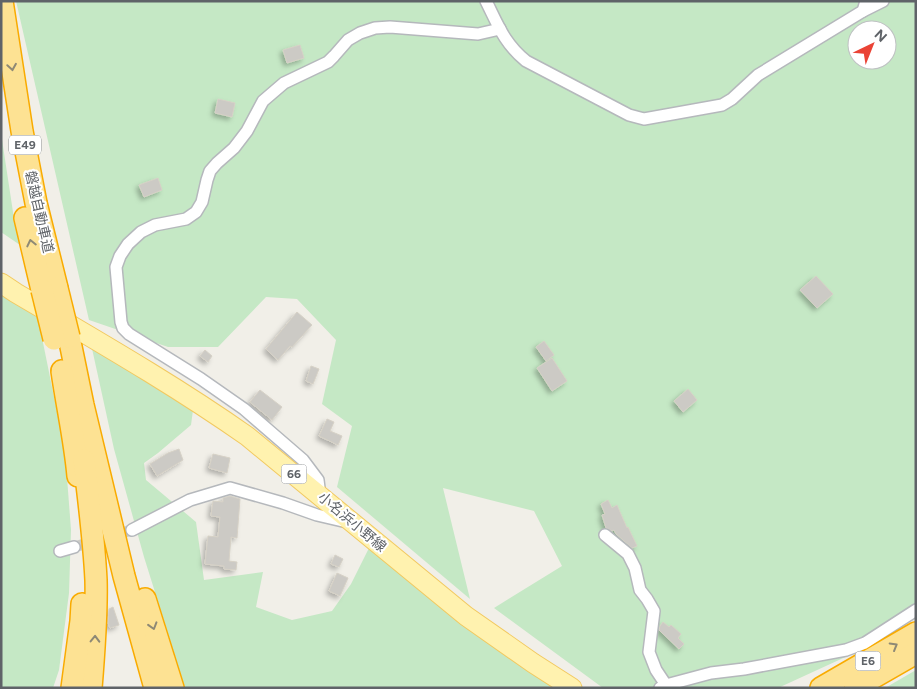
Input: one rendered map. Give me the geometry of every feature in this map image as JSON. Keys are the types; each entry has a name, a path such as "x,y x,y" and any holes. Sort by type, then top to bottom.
{"highway":[{"name":"磐越自動車道","path":"2,1 22,131 50,289 68,366"},
{"name":"磐越自動車道","path":"1,93 23,209 50,289"},
{"path":"68,366 68,410 76,454 83,530 81,621 72,688"},
{"path":"68,366 73,407 82,452 96,581 91,688"},
{"path":"68,366 83,405 122,567 155,688"},
{"path":"68,366 88,402 136,572 172,688"},
{"name":"E6","path":"821,688 916,633"},
{"name":"E6","path":"856,688 916,653"}],"main road":[{"name":"小名浜小野線","path":"1,283 162,379 247,436 466,616 572,688"}],"street":[{"path":"486,1 505,39 515,52 526,61 629,115 644,119 722,105 732,99 758,75 864,6 882,1"},
{"path":"320,496 318,480 303,460 244,409 201,379 128,334 121,322 116,267 120,256 128,244 141,232 156,225 186,219 196,212 202,202 210,171 234,148 247,131 263,101 284,83 328,62 348,40 360,33 375,28 390,27 478,34 500,29"},
{"path":"132,530 190,500 230,488 317,515 354,524"},
{"path":"606,535 628,554 640,590 654,611 649,652 663,686 711,673 744,669 846,650 865,643 916,610"},
{"path":"60,550 74,547"}],"green space":[{"path":"16,1 916,1 916,603 852,654 778,688 603,688 494,608 562,566 534,511 443,488 470,599 337,487 352,426 322,404 336,340 297,299 266,297 218,347 168,347 89,320"},
{"path":"1,133 13,212 20,245 1,232"},
{"path":"1,294 38,318 65,451 71,530 69,593 59,670 53,688 1,688"},
{"path":"91,344 193,410 191,425 144,463 146,480 196,522 204,580 263,572 256,607 292,620 332,611 351,584 370,546 553,688 185,688 144,557 114,449"},
{"path":"916,670 916,688 885,688"}],"building":[{"path":"300,45 304,58 287,63 283,50"},
{"path":"218,99 235,103 232,117 215,113"},
{"path":"158,178 162,190 144,197 139,185"},
{"path":"816,276 833,294 817,308 800,290"},
{"path":"297,312 312,325 278,360 266,349"},
{"path":"544,341 554,355 546,361 536,347"},
{"path":"205,350 212,356 208,362 200,356"},
{"path":"552,358 567,381 552,391 537,368"},
{"path":"311,366 319,369 313,384 306,381"},
{"path":"688,389 697,400 683,412 674,401"},
{"path":"260,390 282,407 272,420 250,402"},
{"path":"327,419 334,422 330,431 342,436 338,445 319,436"},
{"path":"179,449 183,460 157,476 150,464 168,453"},
{"path":"213,454 230,458 227,473 209,468"},
{"path":"230,496 240,499 237,538 231,537 229,561 237,562 236,570 224,569 224,566 205,564 208,536 218,537 220,517 211,516 213,501 223,502 223,498"},
{"path":"608,500 612,508 617,505 637,546 632,548 614,530 606,528 602,515 605,514 601,504"},
{"path":"335,555 343,559 339,567 331,564"},
{"path":"337,573 348,578 340,596 329,591"},
{"path":"113,607 119,625 110,628 108,623 109,609"},
{"path":"663,622 669,627 671,625 681,634 678,638 684,644 679,649 659,630"}],"tunnel":[{"path":"74,547 132,530"}]}
